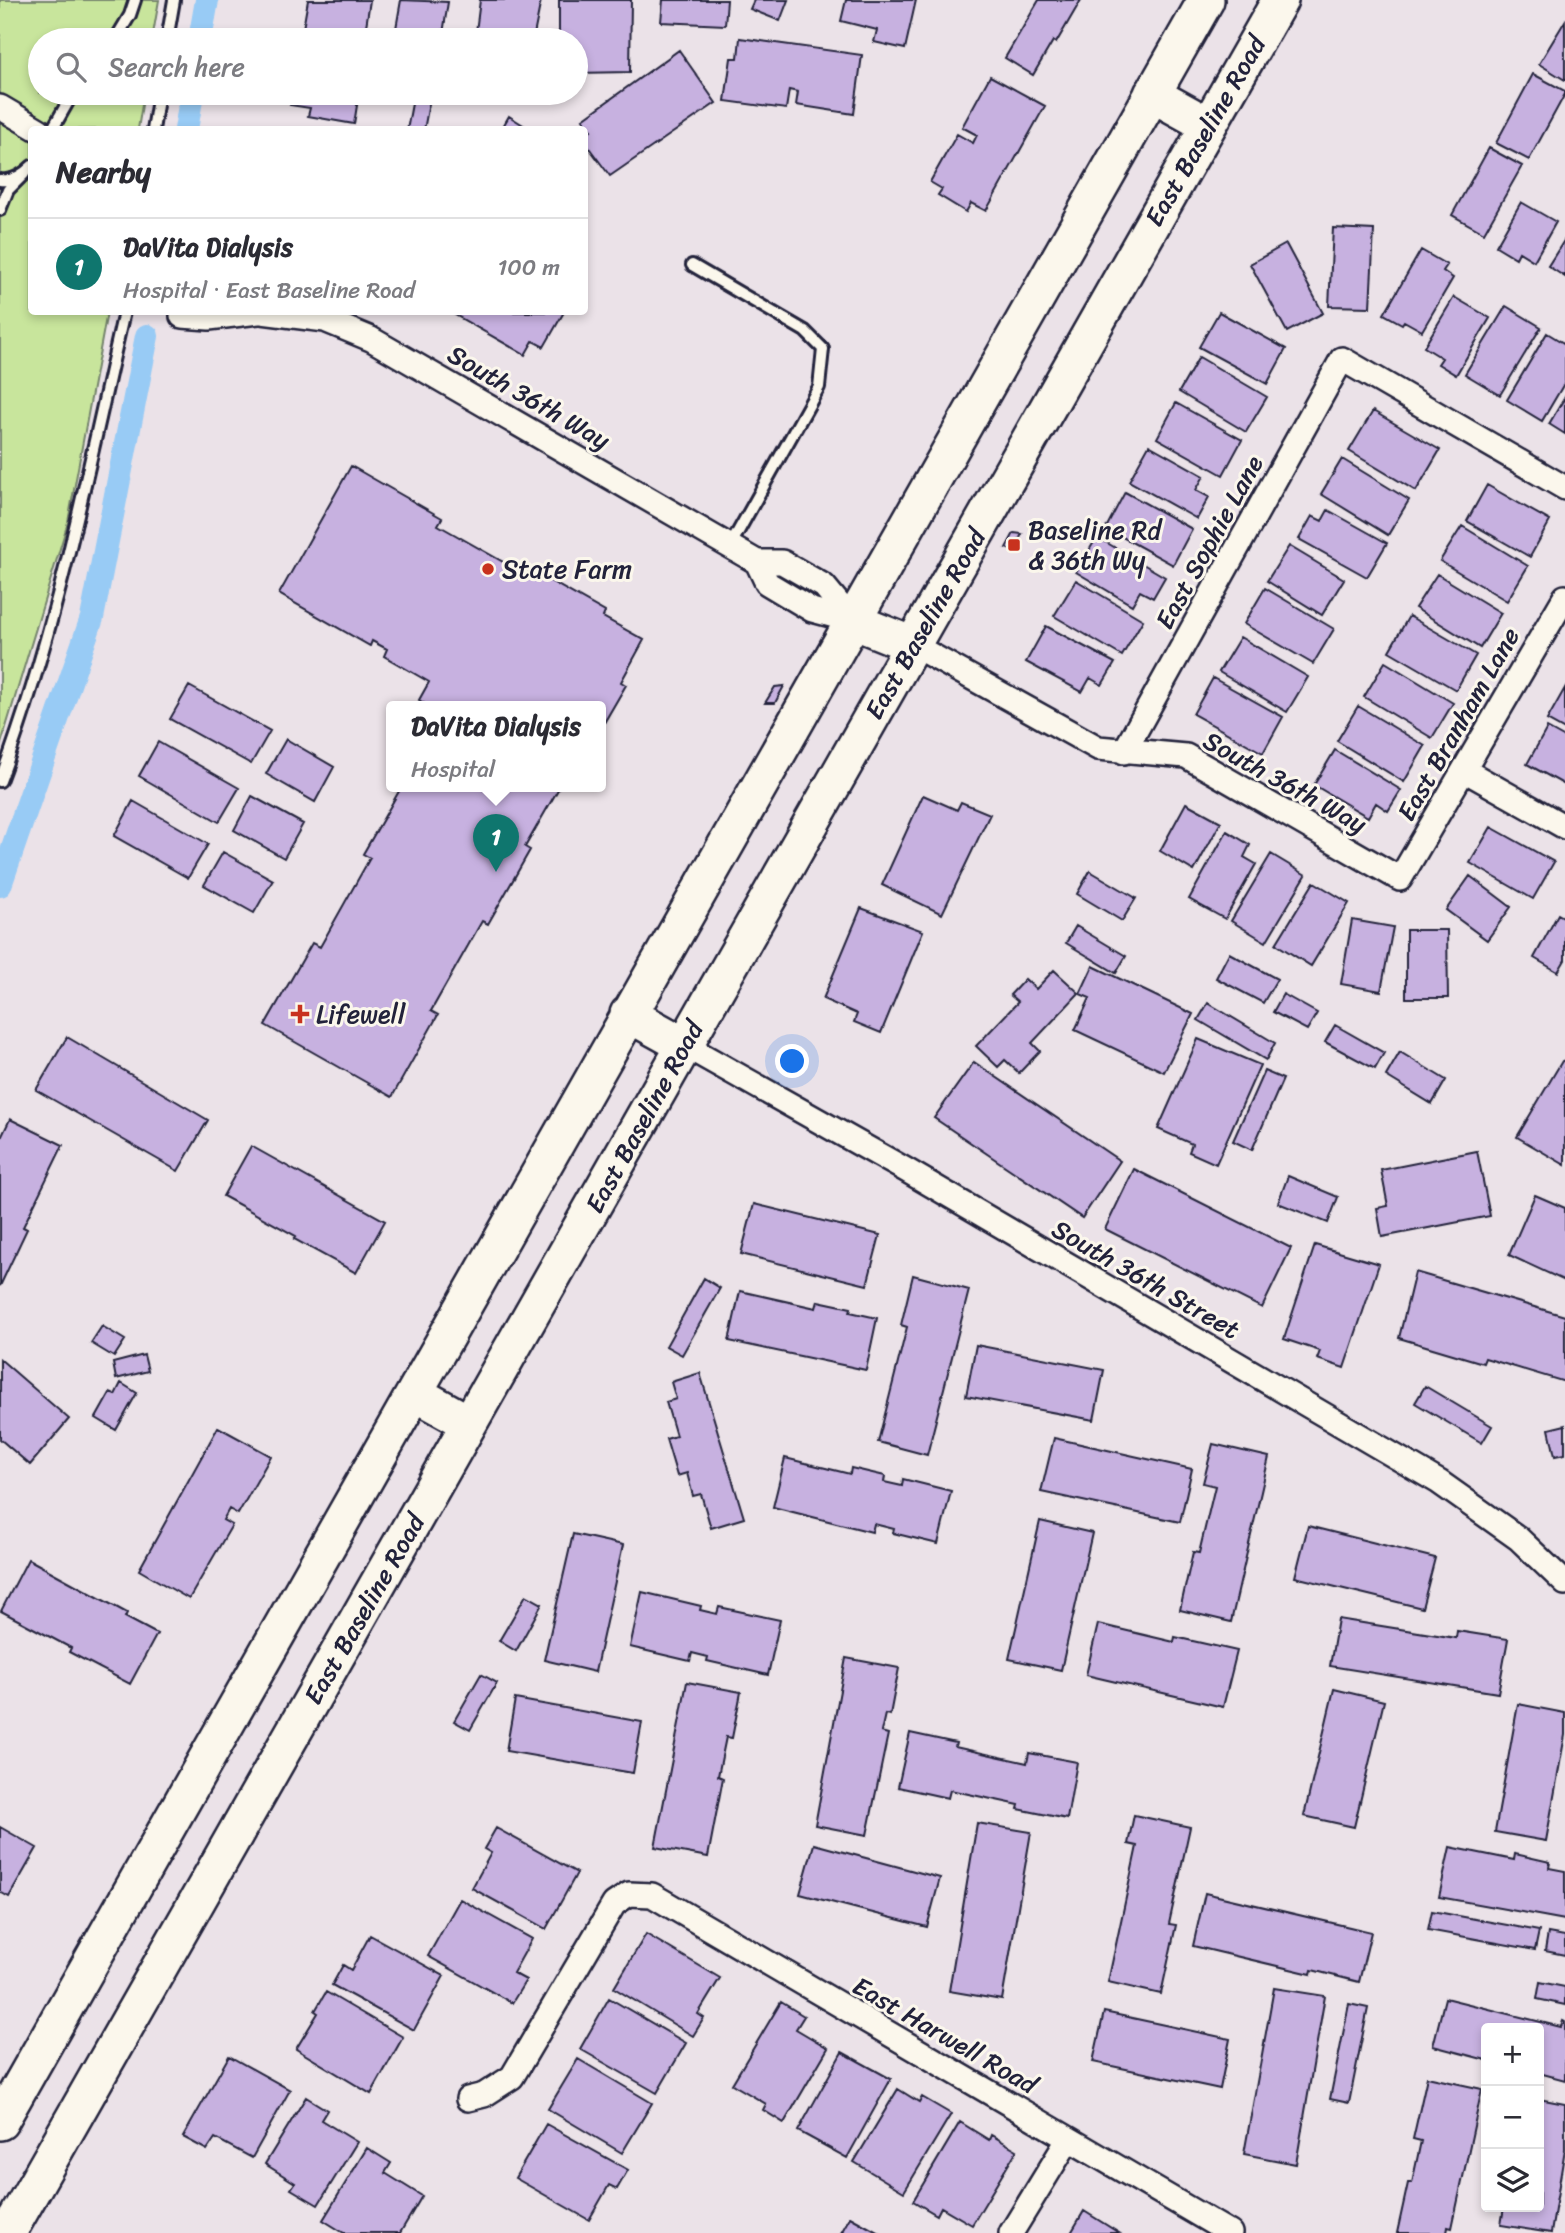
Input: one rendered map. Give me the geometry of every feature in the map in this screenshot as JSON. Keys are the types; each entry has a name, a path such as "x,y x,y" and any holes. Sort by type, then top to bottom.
{"main road":[{"path":"0,2122 1206,0"},
{"name":"East Baseline Road","path":"8,2233 1280,0"},
{"path":"1152,94 1208,125"},
{"path":"853,621 913,645"},
{"path":"628,1014 684,1045"},
{"path":"415,1393 469,1423"}],"street":[{"path":"0,107 32,126"},
{"name":"South 36th Way","path":"182,316 209,318 234,315"},
{"name":"South 36th Way","path":"284,315 325,320 371,339 730,545 757,562 768,583 812,610 853,621"},
{"name":"East Sophie Lane","path":"1124,752 1342,359 1565,488"},
{"name":"East Branham Lane","path":"1400,879 1565,597"},
{"name":"South 36th Way","path":"913,645 1098,748 1186,755 1400,879"},
{"path":"1464,770 1565,827"},
{"name":"South 36th Street","path":"684,1045 906,1170 1439,1482 1518,1538 1565,1583"},
{"name":"East Harwell Road","path":"468,2099 484,2095 512,2077 614,1904 629,1894 652,1895 1230,2233"},
{"path":"1011,2233 1068,2140"}],"lane":[{"path":"122,28 135,0"},
{"path":"169,28 174,0"},
{"path":"54,126 66,105"},
{"path":"154,126 157,105"},
{"path":"0,180 4,181 28,170"},
{"path":"0,210 8,190 28,170"},
{"path":"692,265 806,331 823,349 819,387 730,545"},
{"path":"0,780 18,732 66,566 123,315"}],"green space":[{"path":"0,0 159,0 154,28 28,28 28,105 142,105 138,126 28,126 28,315 106,315 68,522 0,747"}],"building":[{"path":"308,0 370,0 366,28 303,28"},
{"path":"401,0 448,2 444,28 396,28"},
{"path":"480,0 541,0 535,28 476,28"},
{"path":"559,0 631,0 630,72 588,73 588,28 559,28"},
{"path":"663,0 727,0 725,25 661,22"},
{"path":"754,0 788,0 780,21 750,9"},
{"path":"846,0 916,0 905,49 874,42 877,30 841,21"},
{"path":"1039,0 1081,0 1056,43 1053,41 1033,75 1005,58"},
{"path":"1565,21 1565,80 1539,64"},
{"path":"740,38 862,55 854,114 796,105 798,92 789,90 786,109 725,101 731,58 738,58"},
{"path":"679,50 716,103 610,176 588,146 588,132 591,130 583,119"},
{"path":"1533,74 1565,91 1565,94 1529,160 1496,143"},
{"path":"990,76 1045,106 986,211 971,203 966,212 938,195 942,189 930,182 957,134 973,143 977,135 962,127"},
{"path":"290,105 357,105 354,124 308,116 310,108"},
{"path":"412,105 429,105 425,126 408,126"},
{"path":"509,116 525,126 503,126"},
{"path":"1489,148 1522,166 1484,233 1452,215"},
{"path":"1521,202 1556,222 1534,261 1519,252 1516,258 1496,246"},
{"path":"1333,228 1374,230 1370,307 1329,306"},
{"path":"1565,239 1565,277 1548,266"},
{"path":"1286,244 1323,313 1287,332 1250,264"},
{"path":"1421,250 1447,265 1443,271 1453,278 1422,331 1384,314"},
{"path":"1454,297 1490,318 1456,375 1438,364 1442,358 1424,347"},
{"path":"1506,306 1541,327 1500,395 1465,374"},
{"path":"1219,312 1286,349 1267,384 1199,347"},
{"path":"455,315 562,315 544,347 533,341 525,355"},
{"path":"1547,333 1565,344 1565,382 1542,421 1507,400"},
{"path":"1199,357 1267,397 1246,432 1179,392"},
{"path":"1565,397 1565,434 1549,424"},
{"path":"1176,403 1242,440 1223,475 1157,438"},
{"path":"1373,411 1440,450 1416,491 1349,451"},
{"path":"1149,445 1204,476 1196,490 1209,497 1197,519 1129,481"},
{"path":"1342,459 1409,500 1388,535 1321,494"},
{"path":"351,466 442,518 438,525 526,575 529,569 605,612 603,617 644,640 621,682 626,685 606,719 606,701 420,701 429,682 384,656 387,649 372,641 370,646 279,594"},
{"path":"1487,485 1550,521 1530,557 1467,521"},
{"path":"1125,492 1192,529 1173,565 1106,528"},
{"path":"1328,510 1387,543 1367,577 1299,539 1312,516 1322,521"},
{"path":"1462,526 1528,566 1507,601 1440,561"},
{"path":"1014,533 1022,534 1013,551 1006,548"},
{"path":"1097,537 1165,577 1153,598 1140,591 1132,605 1076,572"},
{"path":"1289,546 1344,579 1322,615 1267,581"},
{"path":"1437,574 1501,613 1480,648 1415,608"},
{"path":"1076,580 1143,620 1122,656 1054,616"},
{"path":"1265,588 1334,629 1313,664 1244,624"},
{"path":"1409,616 1476,655 1456,690 1389,651"},
{"path":"1046,626 1115,663 1102,685 1090,678 1082,692 1026,662"},
{"path":"1240,637 1308,677 1287,712 1219,672"},
{"path":"1385,662 1453,703 1432,738 1364,697"},
{"path":"1213,678 1283,717 1263,753 1193,714"},
{"path":"189,686 270,731 251,764 170,719"},
{"path":"784,686 775,703 765,703 775,687"},
{"path":"1565,688 1565,730 1547,720"},
{"path":"1358,706 1425,746 1404,782 1337,741"},
{"path":"1547,728 1565,738 1565,785 1527,764"},
{"path":"286,739 334,767 315,802 266,774"},
{"path":"158,742 239,788 219,822 139,776"},
{"path":"1335,750 1401,790 1388,811 1376,803 1368,817 1314,785"},
{"path":"399,792 557,792 525,847 530,850 488,924 482,921 431,1011 438,1015 392,1097 265,1025 312,943 320,947 370,858 363,854"},
{"path":"923,795 957,810 961,802 990,814 942,914 882,885"},
{"path":"252,796 303,824 284,858 234,830"},
{"path":"133,801 208,844 188,878 114,836"},
{"path":"1186,803 1221,822 1194,871 1160,851"},
{"path":"1491,827 1554,862 1533,899 1470,863"},
{"path":"1227,831 1250,845 1244,857 1256,864 1225,919 1189,899"},
{"path":"223,852 273,880 254,913 204,885"},
{"path":"1271,854 1306,875 1266,942 1231,921"},
{"path":"1090,871 1136,898 1122,921 1077,894"},
{"path":"1470,876 1511,907 1487,940 1446,910"},
{"path":"1314,882 1349,903 1311,966 1276,944"},
{"path":"861,908 923,931 881,1033 854,1022 857,1014 823,999"},
{"path":"1558,914 1565,918 1565,960 1558,972 1534,958"},
{"path":"1352,920 1393,927 1381,991 1341,984"},
{"path":"1076,926 1126,956 1116,973 1066,943"},
{"path":"1406,930 1447,930 1448,998 1406,998"},
{"path":"1229,953 1277,979 1263,1003 1216,978"},
{"path":"1093,966 1193,1014 1164,1072 1075,1030 1090,998 1080,994"},
{"path":"1054,970 1079,993 1032,1043 1040,1051 1019,1073 1005,1060 998,1067 976,1046 1018,1002 1010,995 1025,979 1036,989"},
{"path":"1283,994 1317,1013 1307,1030 1273,1012"},
{"path":"1208,1003 1275,1043 1266,1060 1198,1020"},
{"path":"1335,1025 1384,1053 1375,1069 1325,1042"},
{"path":"67,1037 208,1120 178,1171 36,1090"},
{"path":"1198,1039 1260,1065 1216,1164 1189,1152 1192,1144 1158,1129"},
{"path":"1400,1052 1446,1080 1432,1104 1386,1076"},
{"path":"1565,1060 1565,1165 1517,1137"},
{"path":"974,1062 1120,1161 1082,1218 934,1118"},
{"path":"1264,1071 1283,1079 1252,1150 1233,1141"},
{"path":"10,1119 63,1145 23,1227 27,1229 0,1286 0,1140"},
{"path":"251,1146 385,1221 356,1273 223,1196"},
{"path":"1477,1151 1490,1216 1382,1237 1377,1208 1388,1206 1381,1170"},
{"path":"1134,1169 1291,1248 1262,1308 1105,1229"},
{"path":"1288,1176 1338,1197 1328,1223 1278,1203"},
{"path":"1535,1195 1565,1208 1565,1281 1509,1255"},
{"path":"754,1204 880,1235 867,1285 741,1254"},
{"path":"1315,1245 1379,1264 1344,1368 1317,1359 1320,1351 1284,1339"},
{"path":"1415,1272 1565,1316 1565,1382 1485,1358 1483,1363 1399,1338"},
{"path":"913,1275 969,1290 927,1455 878,1442 907,1327 901,1325"},
{"path":"704,1278 720,1288 682,1355 666,1346"},
{"path":"740,1291 816,1308 818,1301 851,1308 850,1312 877,1318 866,1370 729,1341"},
{"path":"102,1326 125,1340 114,1357 91,1343"},
{"path":"976,1345 1104,1370 1094,1420 966,1396"},
{"path":"144,1355 148,1371 116,1379 113,1363"},
{"path":"0,1359 69,1419 30,1465 0,1439"},
{"path":"700,1373 744,1518 711,1528 701,1494 693,1496 687,1473 677,1476 666,1439 676,1436 666,1402 676,1399 671,1382"},
{"path":"121,1383 137,1393 116,1430 96,1418 110,1393 115,1395"},
{"path":"1425,1386 1492,1426 1482,1443 1415,1403"},
{"path":"1565,1425 1565,1454 1555,1456 1549,1429"},
{"path":"218,1427 271,1456 238,1514 229,1509 223,1520 232,1525 189,1599 139,1570"},
{"path":"1054,1438 1192,1469 1180,1522 1041,1492"},
{"path":"1213,1444 1269,1457 1231,1622 1180,1610 1193,1552 1199,1553 1215,1486 1203,1483"},
{"path":"785,1458 850,1474 851,1468 885,1476 884,1482 902,1486 903,1479 951,1491 938,1544 893,1533 894,1529 874,1524 872,1532 773,1507"},
{"path":"1040,1521 1092,1533 1061,1670 1009,1659"},
{"path":"1308,1526 1435,1558 1422,1608 1295,1577"},
{"path":"573,1534 623,1545 595,1672 544,1660"},
{"path":"28,1559 127,1613 125,1617 157,1634 130,1684 69,1652 71,1648 1,1611"},
{"path":"642,1592 701,1606 700,1610 717,1614 719,1607 780,1620 768,1675 707,1661 708,1657 692,1653 690,1661 630,1647"},
{"path":"526,1595 542,1604 516,1651 499,1641"},
{"path":"1338,1619 1456,1638 1457,1631 1508,1639 1498,1693 1330,1666"},
{"path":"1098,1624 1174,1642 1175,1637 1237,1651 1223,1707 1086,1675"},
{"path":"846,1658 899,1668 890,1715 885,1714 881,1732 888,1734 867,1835 815,1825"},
{"path":"481,1674 497,1683 470,1730 454,1721"},
{"path":"687,1682 741,1692 732,1738 726,1737 718,1776 723,1778 708,1857 655,1847"},
{"path":"1334,1689 1384,1701 1354,1827 1304,1816"},
{"path":"515,1699 642,1722 633,1773 506,1751"},
{"path":"1518,1704 1565,1713 1565,1735 1546,1841 1495,1832"},
{"path":"910,1733 956,1743 955,1747 1027,1763 1029,1753 1077,1762 1067,1819 950,1790 948,1798 898,1787"},
{"path":"1134,1815 1190,1827 1169,1924 1176,1925 1161,1994 1108,1982 1137,1846 1128,1844"},
{"path":"977,1823 1031,1832 1002,2000 949,1991"},
{"path":"0,1827 37,1848 9,1897 0,1892"},
{"path":"496,1828 577,1873 546,1929 472,1888 491,1853 484,1849"},
{"path":"814,1844 940,1878 927,1927 800,1894"},
{"path":"1450,1847 1514,1860 1515,1854 1550,1862 1549,1868 1565,1871 1565,1920 1439,1897"},
{"path":"1205,1893 1371,1932 1359,1982 1312,1970 1311,1974 1193,1946"},
{"path":"460,1899 532,1939 513,1973 526,1980 512,2003 428,1956"},
{"path":"1432,1911 1539,1931 1535,1950 1428,1930"},
{"path":"1548,1933 1565,1936 1565,1955 1545,1951"},
{"path":"646,1934 720,1978 698,2014 704,2018 693,2036 614,1988"},
{"path":"370,1935 444,1976 414,2030 332,1985 343,1965 351,1970"},
{"path":"1540,1982 1565,1987 1565,2005 1537,1999"},
{"path":"1274,1988 1325,1996 1296,2164 1244,2154"},
{"path":"326,1992 403,2037 371,2094 296,2049 318,2013 315,2011"},
{"path":"609,1998 686,2043 657,2093 580,2049"},
{"path":"1445,1998 1561,2027 1563,2021 1565,2080 1544,2074 1544,2023 1481,2023 1481,2059 1433,2046"},
{"path":"781,2002 804,2016 796,2029 828,2048 784,2123 763,2110 766,2104 732,2084"},
{"path":"1349,2004 1368,2008 1349,2103 1330,2099"},
{"path":"1104,2012 1230,2039 1220,2089 1093,2062"},
{"path":"842,2052 891,2079 847,2158 798,2131"},
{"path":"229,2056 290,2090 252,2158 215,2138 207,2150 183,2137"},
{"path":"578,2059 652,2103 622,2153 548,2109"},
{"path":"1427,2077 1481,2089 1452,2228 1448,2227 1447,2233 1397,2233 1421,2141 1413,2139"},
{"path":"898,2089 919,2102 922,2097 951,2114 904,2192 854,2162"},
{"path":"306,2097 327,2110 321,2120 357,2142 318,2205 291,2189 295,2183 265,2164"},
{"path":"1544,2100 1565,2104 1565,2149 1551,2233 1501,2225 1503,2212 1544,2212"},
{"path":"960,2122 989,2140 991,2135 1017,2150 972,2225 941,2207 937,2215 913,2201"},
{"path":"546,2124 628,2170 617,2189 609,2185 589,2220 515,2178"},
{"path":"367,2148 391,2163 385,2173 422,2196 400,2233 344,2233 323,2220"},
{"path":"1084,2211 1119,2233 1071,2233"},
{"path":"850,2217 879,2233 841,2233"}],"waterway":[{"path":"202,28 207,0"},
{"path":"187,126 190,105"},
{"path":"0,885 92,618 147,336"}],"place":[{"name":"Baseline Rd & 36th Wy","path":"1014,545"},
{"name":"State Farm","path":"488,569"},
{"name":"DaVita Dialysis","path":"496,872"},
{"name":"Lifewell","path":"300,1014"}]}
